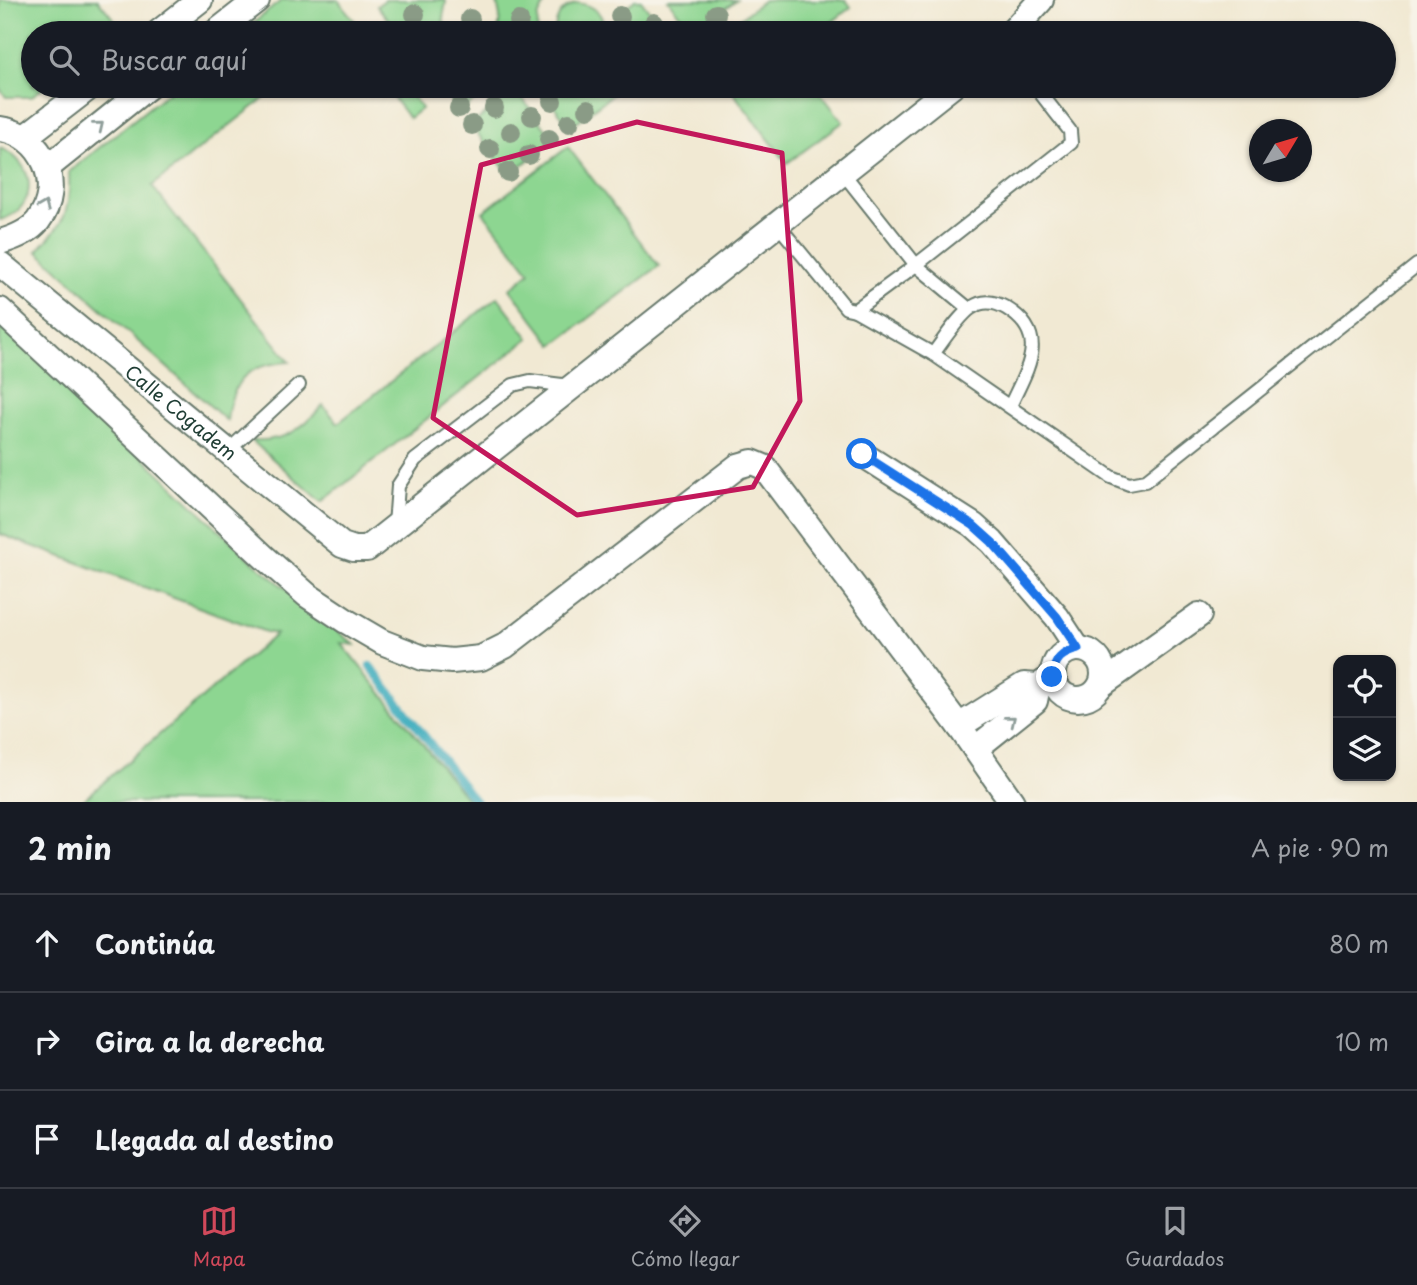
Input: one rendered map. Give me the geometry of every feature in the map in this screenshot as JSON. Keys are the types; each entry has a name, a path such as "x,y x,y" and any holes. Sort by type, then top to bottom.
{"street":[{"path":"173,21 200,0"},
{"path":"230,21 257,0"},
{"path":"1022,21 1041,0"},
{"path":"0,242 22,234 37,222 47,205 50,186 48,167 38,150 7,128 67,98"},
{"path":"48,167 134,98"},
{"path":"395,526 937,98"},
{"name":"Calle Cogadem","path":"0,264 342,545 367,549 395,526"},
{"path":"0,310 307,595 382,642 423,658 453,661 481,658 505,646 738,466 752,462 764,467 959,726 1012,802"},
{"path":"862,454 973,525 992,542 1057,617 1078,649"},
{"path":"1101,685 1199,615"},
{"path":"959,726 1024,685 1045,681 1067,698 1081,700 1093,696 1104,676 1102,665 1096,656 1078,649 1064,652 1055,663 1045,681 1035,701 975,749"}],"lane":[{"path":"855,310 1071,143 1070,131 1044,98"},
{"path":"843,173 916,265 969,309"},
{"path":"778,225 846,308 855,310 933,354 1111,477 1129,484 1145,481 1417,265"},
{"path":"933,354 969,309 984,302 998,303 1020,316 1030,331 1030,363 1010,406"},
{"path":"395,526 398,486 415,460 513,385 530,381 574,386"},
{"path":"228,451 299,385"}],"highlighted area":[{"path":"637,122 782,153 800,401 753,487 577,515 433,418 481,165"}],"green space":[{"path":"0,0 98,0 115,21 21,21 21,97 6,97 0,89"},
{"path":"282,0 338,0 355,21 256,21"},
{"path":"385,0 446,2 444,21 389,21 377,6"},
{"path":"543,0 545,3 538,21 500,21 497,2"},
{"path":"635,0 641,0 657,21 618,21 617,14"},
{"path":"668,0 736,0 709,21 685,21"},
{"path":"764,0 846,0 851,7 833,21 737,21"},
{"path":"577,3 589,6 598,12 603,21 556,21 567,8"},
{"path":"161,98 265,98 152,186 290,362 263,366 244,377 233,394 227,421 37,251 64,216 69,197 69,172"},
{"path":"393,98 414,98 422,108 409,118"},
{"path":"449,98 478,98 460,112"},
{"path":"506,98 522,98 554,140 509,175 471,125"},
{"path":"548,98 608,98 570,127"},
{"path":"737,98 824,98 843,122 787,163"},
{"path":"568,147 659,266 553,345 510,289 530,272 483,212"},
{"path":"0,148 21,164 29,185 22,206 0,220"},
{"path":"498,297 529,338 322,502 251,440 274,439 292,433 323,405 338,423"},
{"path":"0,322 252,561 355,645 341,643 470,802 81,802 276,634 0,534"}],"waterway":[{"path":"370,666 476,802"}],"route":[{"path":"862,454 973,525 1005,555 1057,617 1078,649 1064,652 1055,663 1052,677"}]}
